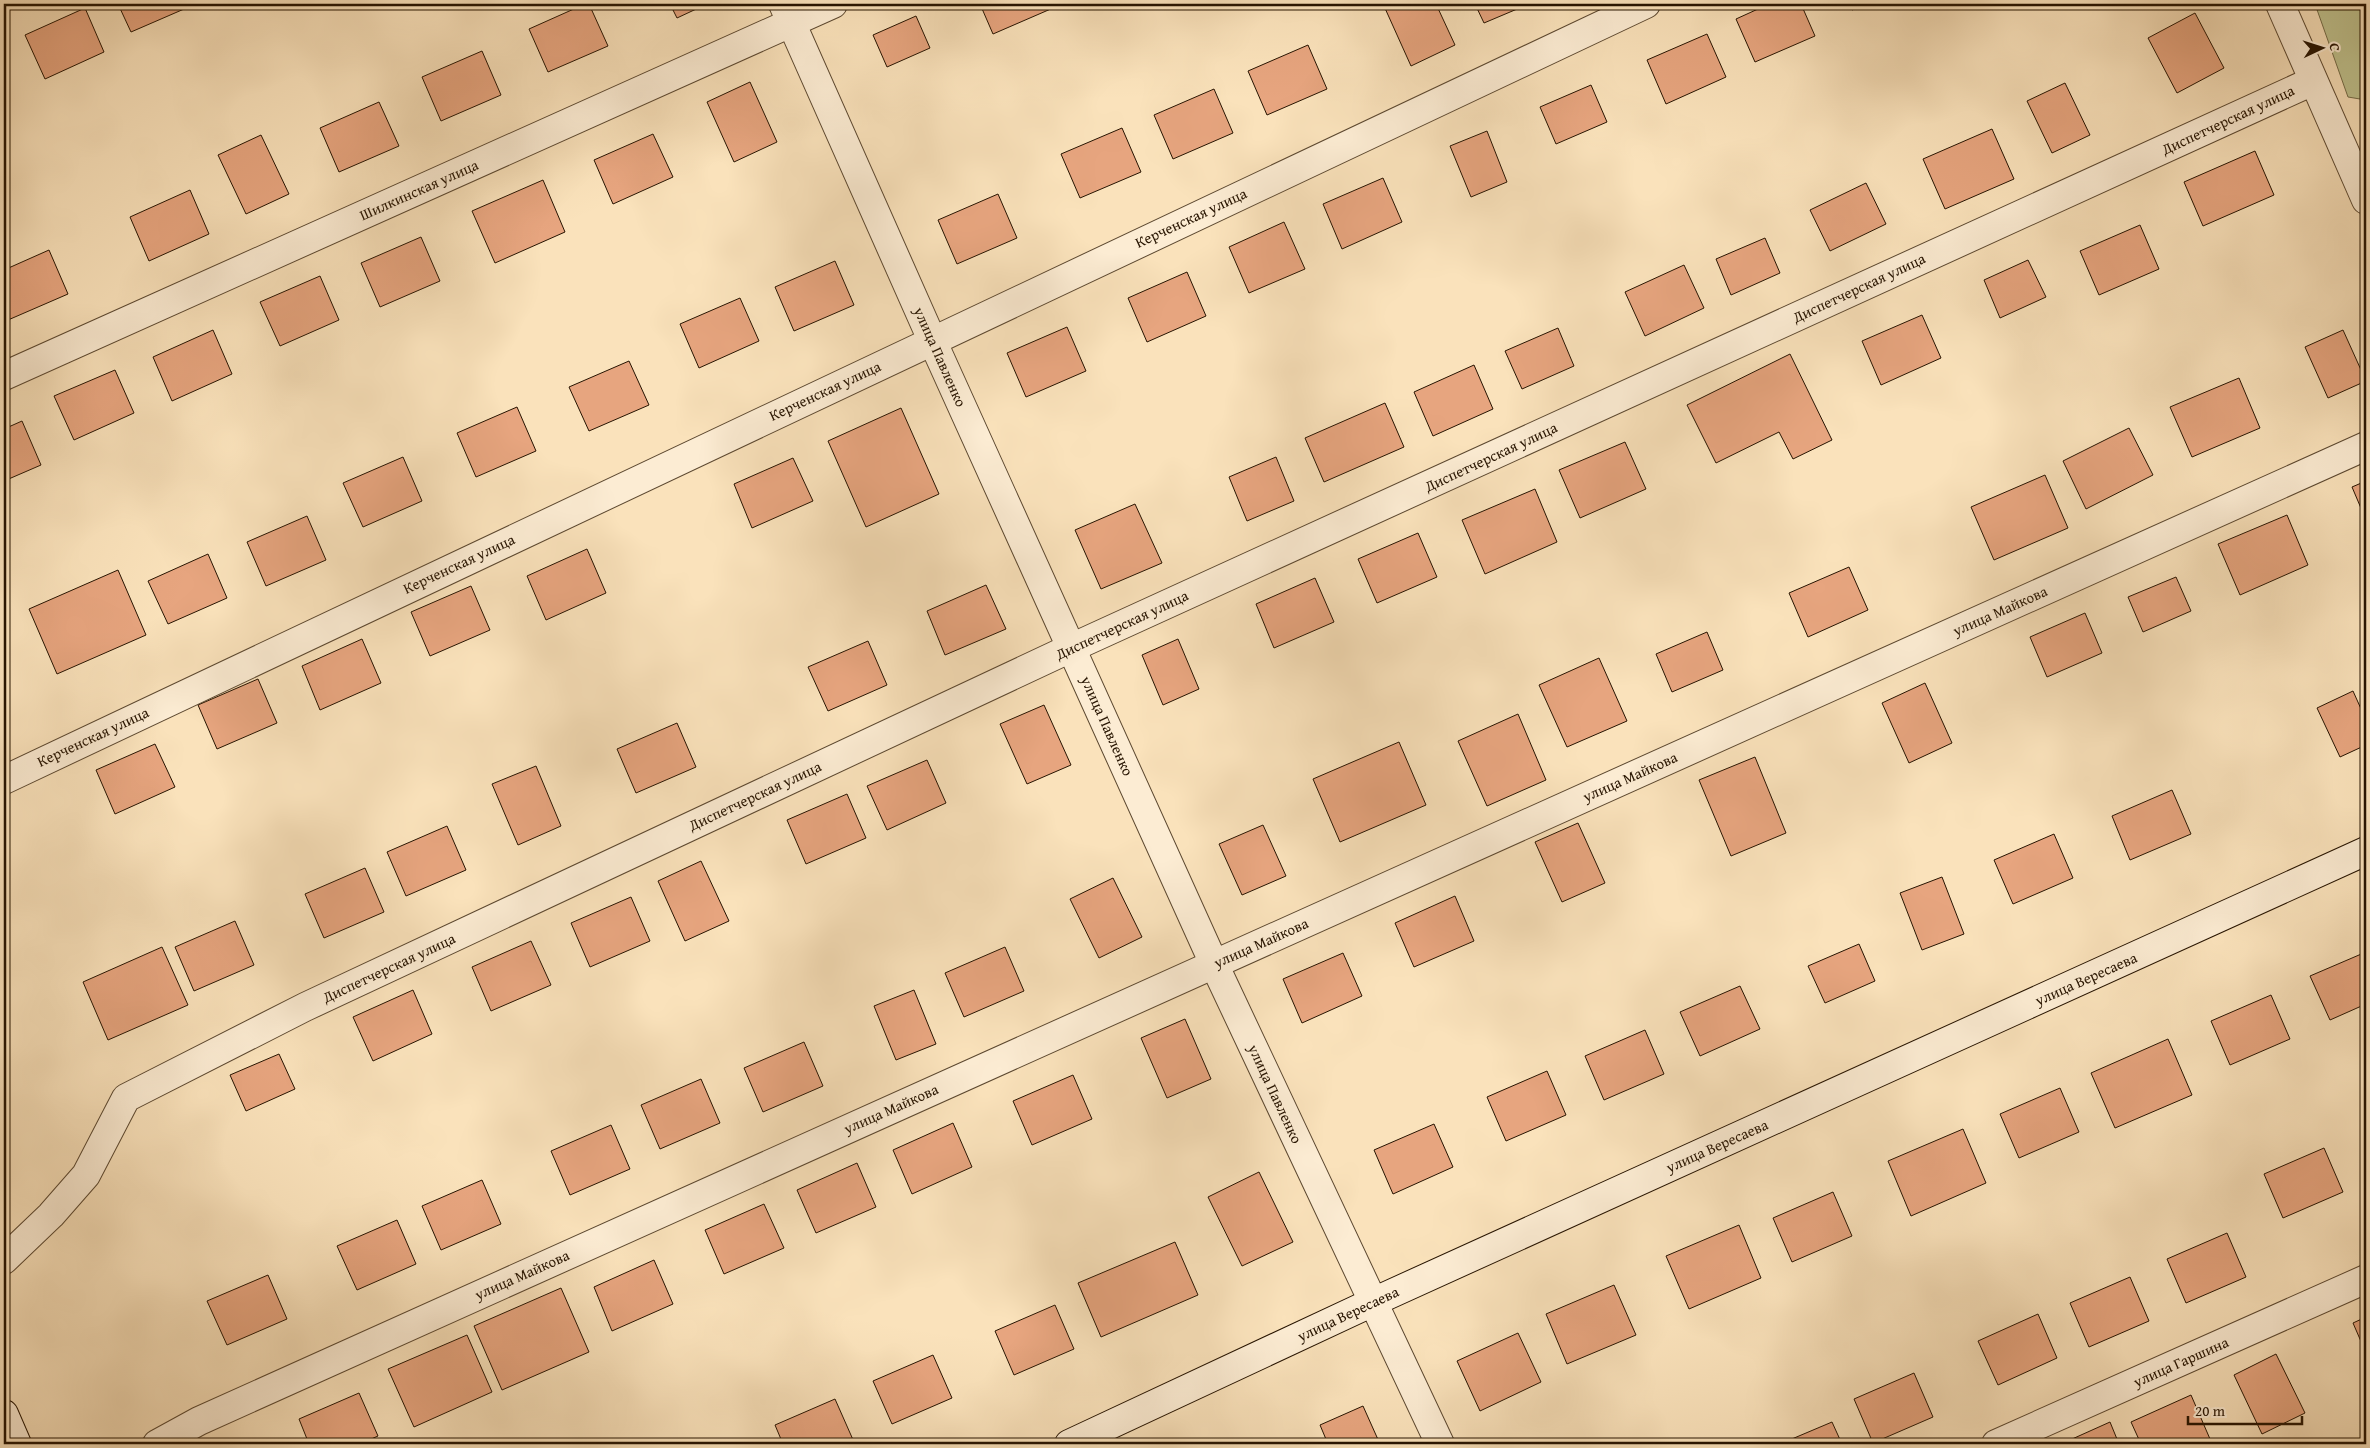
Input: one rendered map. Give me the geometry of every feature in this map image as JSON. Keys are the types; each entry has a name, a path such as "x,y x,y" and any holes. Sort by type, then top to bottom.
{"street":[{"name":"Шилкинская улица","path":"4,376 787,14 833,4"},
{"name":"Керченская улица","path":"4,780 1646,4"},
{"path":"2280,4 2366,200"},
{"name":"улица Павленко","path":"787,14 1214,964 1440,1444"},
{"name":"Диспетчерская улица","path":"4,1260 51,1215 86,1175 126,1098 305,1007 1071,648 2313,81"},
{"name":"улица Майкова","path":"158,1444 199,1421 2366,446"},
{"name":"улица Вересаева","path":"1069,1444 1373,1302 2366,851"},
{"name":"улица Гаршина","path":"1996,1444 2366,1279"}],"green space":[{"path":"2315,4 2366,4 2366,100 2348,97"}],"building":[{"path":"118,4 190,4 191,6 131,32"},
{"path":"585,4 589,4 608,46 548,72 529,29"},
{"path":"670,4 707,4 677,18"},
{"path":"980,4 1051,4 1053,8 993,34"},
{"path":"1389,4 1436,4 1455,45 1411,66 1384,6"},
{"path":"1475,4 1529,4 1484,23"},
{"path":"1769,4 1801,4 1815,36 1755,62 1736,19"},
{"path":"1849,4 1867,4 1852,10"},
{"path":"85,8 104,52 45,79 25,35"},
{"path":"2195,13 2224,68 2177,93 2148,38"},
{"path":"916,16 930,48 887,67 873,35"},
{"path":"1707,34 1726,77 1666,104 1647,60"},
{"path":"1308,45 1327,89 1267,115 1248,71"},
{"path":"482,51 501,95 441,121 422,77"},
{"path":"750,82 777,142 734,162 707,102"},
{"path":"2065,83 2090,135 2052,153 2027,101"},
{"path":"1591,85 1607,122 1556,144 1540,107"},
{"path":"1214,89 1233,133 1173,159 1154,115"},
{"path":"379,102 399,146 339,172 320,128"},
{"path":"1122,128 1141,172 1080,198 1061,154"},
{"path":"1992,129 2014,179 1945,209 1923,159"},
{"path":"1487,131 1507,182 1471,197 1450,146"},
{"path":"653,134 673,177 613,204 594,160"},
{"path":"261,135 289,194 246,214 218,155"},
{"path":"2255,151 2274,195 2203,226 2184,182"},
{"path":"1383,178 1402,222 1342,249 1323,204"},
{"path":"543,180 565,232 495,263 472,211"},
{"path":"1866,183 1886,224 1830,251 1810,210"},
{"path":"190,190 209,234 149,261 130,217"},
{"path":"998,194 1017,238 957,264 938,220"},
{"path":"1284,222 1305,269 1249,293 1229,247"},
{"path":"2140,225 2159,269 2099,295 2080,251"},
{"path":"421,237 440,281 380,307 361,263"},
{"path":"1765,238 1780,273 1731,295 1716,259"},
{"path":"49,250 68,294 8,320 4,311 4,270"},
{"path":"2028,260 2046,297 2000,318 1984,280"},
{"path":"835,261 854,305 794,331 775,287"},
{"path":"1684,265 1704,308 1645,336 1625,292"},
{"path":"1187,272 1206,316 1147,342 1128,298"},
{"path":"320,276 339,320 280,346 260,302"},
{"path":"740,298 759,341 699,368 680,324"},
{"path":"1922,315 1941,358 1881,385 1862,341"},
{"path":"1067,327 1086,371 1026,397 1007,353"},
{"path":"1558,328 1574,366 1522,389 1505,351"},
{"path":"213,330 232,374 172,401 153,357"},
{"path":"2343,330 2366,381 2328,398 2305,347"},
{"path":"1790,354 1832,440 1793,459 1779,432 1716,463 1687,405"},
{"path":"629,361 649,405 589,431 569,387"},
{"path":"1474,365 1493,409 1433,436 1414,392"},
{"path":"115,370 134,413 74,440 54,396"},
{"path":"2239,378 2260,428 2192,457 2170,407"},
{"path":"1385,403 1404,447 1324,482 1305,438"},
{"path":"517,407 536,451 476,477 457,433"},
{"path":"901,408 939,494 866,527 828,441"},
{"path":"22,421 41,465 4,481 4,429"},
{"path":"2129,428 2153,475 2086,509 2063,461"},
{"path":"1625,442 1646,489 1580,518 1559,470"},
{"path":"403,457 422,501 363,527 343,483"},
{"path":"1276,457 1294,501 1247,521 1229,477"},
{"path":"793,458 813,501 752,528 734,484"},
{"path":"2045,475 2068,528 1994,560 1971,507"},
{"path":"2366,481 2366,520 2352,487"},
{"path":"1535,489 1557,542 1485,574 1462,520"},
{"path":"1135,504 1162,563 1101,589 1075,530"},
{"path":"2287,515 2308,565 2240,595 2218,544"},
{"path":"307,516 326,560 266,586 247,542"},
{"path":"1418,533 1437,577 1377,603 1358,559"},
{"path":"587,549 606,593 546,620 527,576"},
{"path":"208,554 227,598 168,624 148,581"},
{"path":"1849,567 1868,610 1808,637 1789,593"},
{"path":"118,570 146,635 57,674 29,609"},
{"path":"2176,577 2191,611 2143,632 2128,597"},
{"path":"1315,578 1334,622 1274,648 1256,604"},
{"path":"986,585 1006,629 945,655 927,611"},
{"path":"471,586 490,630 430,656 411,612"},
{"path":"2085,613 2102,653 2047,677 2030,637"},
{"path":"1707,632 1723,670 1672,692 1656,654"},
{"path":"362,639 381,683 320,710 302,666"},
{"path":"1178,639 1199,689 1163,705 1142,655"},
{"path":"868,641 887,685 828,711 808,667"},
{"path":"1599,658 1627,721 1567,747 1539,685"},
{"path":"258,679 277,723 217,749 198,705"},
{"path":"1925,683 1952,743 1909,763 1882,703"},
{"path":"2353,691 2366,720 2366,745 2340,757 2317,708"},
{"path":"1044,705 1071,765 1027,784 1000,724"},
{"path":"1518,714 1546,780 1487,806 1458,741"},
{"path":"677,723 696,767 636,793 617,749"},
{"path":"1399,742 1426,805 1340,842 1313,779"},
{"path":"155,744 175,787 115,814 96,770"},
{"path":"1755,757 1786,833 1731,856 1699,780"},
{"path":"927,760 946,803 887,830 867,786"},
{"path":"536,766 561,826 518,845 492,784"},
{"path":"2172,790 2191,834 2130,860 2112,816"},
{"path":"847,794 866,838 806,864 787,820"},
{"path":"1578,823 1605,883 1562,902 1535,842"},
{"path":"1263,825 1286,876 1242,895 1219,844"},
{"path":"447,826 466,870 406,896 387,852"},
{"path":"2054,834 2073,878 2013,904 1994,860"},
{"path":"701,861 729,921 685,941 658,881"},
{"path":"365,868 384,912 324,938 305,894"},
{"path":"1942,877 1964,934 1922,950 1900,893"},
{"path":"1113,878 1142,937 1099,958 1070,899"},
{"path":"1455,896 1474,941 1414,967 1395,923"},
{"path":"631,897 650,941 590,967 571,923"},
{"path":"235,921 254,965 194,991 175,947"},
{"path":"531,941 551,985 491,1011 472,967"},
{"path":"1859,944 1875,981 1825,1003 1808,966"},
{"path":"162,947 188,1005 108,1040 83,982"},
{"path":"1005,947 1024,991 964,1017 945,973"},
{"path":"2366,952 2366,1004 2330,1020 2310,976"},
{"path":"1343,953 1362,996 1302,1023 1283,979"},
{"path":"1740,986 1760,1029 1700,1056 1680,1012"},
{"path":"413,990 432,1034 373,1061 353,1017"},
{"path":"914,990 936,1044 896,1060 874,1006"},
{"path":"2271,995 2290,1039 2230,1065 2211,1021"},
{"path":"1185,1019 1211,1079 1167,1098 1141,1038"},
{"path":"1645,1030 1664,1074 1604,1100 1585,1056"},
{"path":"2168,1039 2192,1095 2115,1128 2091,1073"},
{"path":"804,1042 823,1086 763,1112 744,1068"},
{"path":"279,1054 295,1089 246,1111 230,1075"},
{"path":"1547,1071 1566,1115 1506,1141 1487,1097"},
{"path":"1073,1075 1092,1119 1032,1145 1013,1101"},
{"path":"701,1079 720,1123 660,1149 641,1105"},
{"path":"2060,1088 2079,1132 2019,1158 2000,1114"},
{"path":"953,1123 972,1167 912,1194 893,1150"},
{"path":"1434,1124 1453,1167 1393,1194 1374,1150"},
{"path":"611,1125 630,1169 570,1195 551,1151"},
{"path":"1963,1129 1986,1183 1911,1216 1888,1161"},
{"path":"2324,1148 2343,1192 2283,1218 2264,1174"},
{"path":"857,1163 876,1207 816,1233 797,1190"},
{"path":"1259,1172 1293,1242 1242,1266 1208,1197"},
{"path":"482,1180 501,1224 441,1250 422,1206"},
{"path":"1833,1192 1852,1236 1792,1262 1773,1218"},
{"path":"764,1204 784,1248 724,1274 705,1230"},
{"path":"397,1220 416,1264 357,1290 337,1246"},
{"path":"1739,1225 1761,1278 1689,1309 1666,1256"},
{"path":"2227,1233 2246,1277 2186,1303 2167,1259"},
{"path":"1175,1242 1198,1295 1101,1337 1078,1283"},
{"path":"654,1260 673,1304 612,1331 594,1287"},
{"path":"268,1275 287,1319 227,1345 207,1301"},
{"path":"2130,1277 2149,1321 2089,1347 2070,1303"},
{"path":"1614,1285 1636,1335 1567,1364 1546,1314"},
{"path":"561,1288 589,1352 502,1390 474,1326"},
{"path":"1055,1305 1074,1349 1014,1375 995,1331"},
{"path":"2038,1314 2057,1358 1998,1385 1978,1341"},
{"path":"2366,1317 2366,1353 2353,1323"},
{"path":"1518,1333 1541,1382 1480,1411 1457,1361"},
{"path":"467,1335 492,1392 414,1427 388,1369"},
{"path":"2276,1354 2305,1413 2262,1434 2234,1375"},
{"path":"933,1355 952,1398 892,1424 873,1381"},
{"path":"1914,1373 1933,1417 1873,1443 1854,1399"},
{"path":"359,1393 378,1436 360,1444 309,1444 299,1419"},
{"path":"2191,1395 2210,1439 2199,1444 2141,1444 2131,1422"},
{"path":"835,1399 854,1442 849,1444 783,1444 775,1425"},
{"path":"1363,1406 1380,1444 1328,1444 1320,1425"},
{"path":"1832,1422 1842,1444 1780,1444"},
{"path":"2110,1422 2119,1444 2061,1444"}]}
